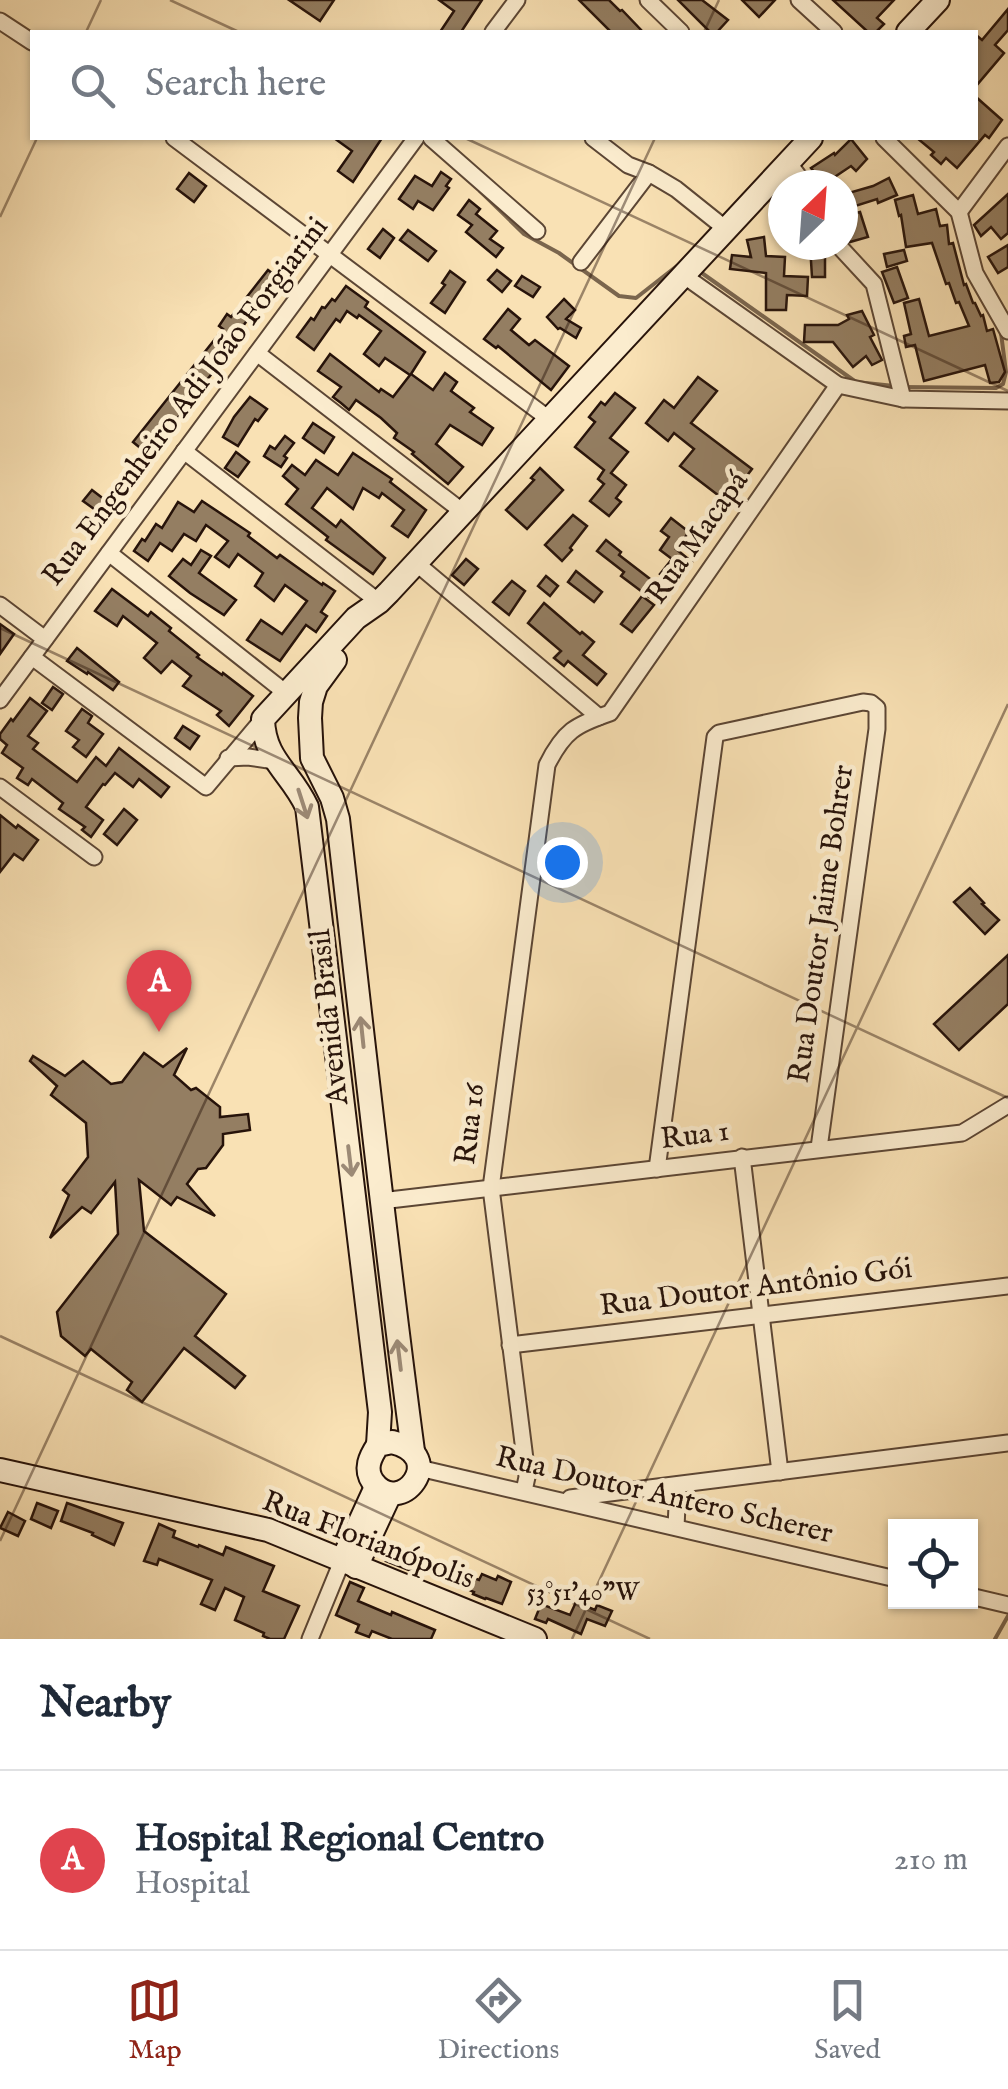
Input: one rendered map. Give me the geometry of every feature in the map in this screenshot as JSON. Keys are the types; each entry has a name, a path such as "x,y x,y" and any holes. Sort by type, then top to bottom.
{"street":[{"path":"498,30 517,0"},
{"path":"648,0 679,30"},
{"path":"799,0 832,30"},
{"path":"910,30 938,0"},
{"path":"0,21 30,41"},
{"path":"177,140 549,419"},
{"name":"Rua Engenheiro Adi João Forgiarini","path":"0,700 415,140"},
{"path":"433,140 537,230"},
{"path":"596,140 628,165 676,189 726,229"},
{"path":"886,140 959,212 975,274 1006,322"},
{"path":"228,758 275,761 303,752 310,729 311,702 323,674 366,627 380,602 684,275 797,146"},
{"path":"959,212 1008,146"},
{"path":"581,262 649,173"},
{"path":"852,260 874,284 903,399"},
{"path":"684,275 838,386 903,399 1008,401"},
{"path":"258,353 463,512"},
{"name":"Rua Macapá","path":"547,765 568,731 610,713 838,386"},
{"path":"184,451 380,602"},
{"path":"109,554 296,700 310,729"},
{"path":"416,563 599,717"},
{"path":"32,656 206,787 356,618 380,602"},
{"path":"0,605 46,638"},
{"name":"Rua Doutor Jaime Bohrer","path":"657,1168 715,737 863,702 876,708 878,729 819,1148"},
{"name":"Avenida Brasil","path":"263,719 264,737 275,761 299,789 307,807 380,1412 378,1445 368,1464 369,1476 383,1490 402,1492 415,1483 416,1460 406,1412 338,819 312,758 310,729"},
{"name":"Rua 16","path":"524,1491 526,1478 491,1188 547,765"},
{"path":"0,787 94,858"},
{"name":"Rua 1","path":"381,1201 962,1133 1008,1105"},
{"path":"344,1117 371,1114"},
{"path":"742,1158 780,1472"},
{"name":"Rua Doutor Antônio Gói","path":"510,1345 1008,1286"},
{"path":"560,1499 1008,1443"},
{"path":"378,1445 404,1445 416,1460"},
{"name":"Rua Doutor Antero Scherer","path":"416,1460 524,1491 888,1576"},
{"name":"Rua Florianópolis","path":"0,1470 250,1524 535,1639"},
{"path":"676,1527 678,1484"},
{"name":"Avenida Brasil","path":"349,1564 383,1490"},
{"path":"310,1639 349,1564"},
{"path":"978,1598 1008,1605"}],"building":[{"path":"289,0 334,0 320,21"},
{"path":"439,0 482,0 462,30 441,30 454,11"},
{"path":"579,0 609,0 641,30 609,30"},
{"path":"678,0 702,0 728,20 719,30 708,30"},
{"path":"742,0 775,0 759,17"},
{"path":"833,0 894,0 877,18 884,24 878,30 866,30"},
{"path":"1008,9 1008,30 995,45 1004,53 978,84 978,37 982,40"},
{"path":"978,99 1002,120 957,168 946,158 941,164 931,155 934,152 919,140 978,140"},
{"path":"337,140 381,140 353,182 338,171 352,151"},
{"path":"852,140 867,159 857,170 851,166 845,170 811,168"},
{"path":"441,172 451,179 433,210 418,201 413,209 399,199 415,176 432,186"},
{"path":"189,173 206,186 194,202 177,189"},
{"path":"889,178 897,195 858,205 858,190"},
{"path":"1008,194 1008,233 1001,239 991,227 981,236 974,225"},
{"path":"913,195 918,214 936,209 940,226 947,225 949,244 953,243 964,285 983,315 987,331 993,329 1005,372 999,382 990,383 985,365 924,381 915,345 906,347 904,336 911,334 904,303 919,299 929,336 969,326 949,283 946,284 932,243 906,247 895,200"},
{"path":"469,200 480,209 476,214 497,231 490,239 503,248 496,257 466,232 472,225 458,215"},
{"path":"858,212 868,237 858,240"},
{"path":"383,229 394,238 380,258 368,249"},
{"path":"408,230 436,251 428,261 400,240"},
{"path":"764,237 768,260 785,260 784,276 808,277 807,296 787,295 786,310 766,310 766,273 730,269 732,255 751,257 747,240"},
{"path":"1008,245 1008,267 998,273 988,257"},
{"path":"904,250 907,261 887,267 884,254"},
{"path":"811,260 825,260 825,277 812,277"},
{"path":"897,267 908,298 894,303 882,272"},
{"path":"268,270 281,280 248,319 204,387 150,456 133,442 223,329 219,326 227,314 231,317"},
{"path":"497,270 511,281 502,292 488,280"},
{"path":"450,271 465,282 445,313 431,303"},
{"path":"522,276 540,287 533,297 515,286"},
{"path":"346,286 368,302 365,307 425,352 411,374 433,390 445,373 457,382 451,391 474,408 470,412 493,428 482,445 450,425 436,444 463,467 448,484 394,438 397,433 381,418 356,400 349,410 333,397 341,387 318,371 330,354 379,392 381,389 393,397 410,375 385,358 379,366 364,354 381,331 347,311 340,322 336,319 314,350 297,337 311,318 314,320 332,299 335,301"},
{"path":"564,299 575,310 566,319 581,328 576,338 558,329 547,317"},
{"path":"508,309 520,319 511,330 529,345 535,340 569,366 551,390 484,339"},
{"path":"862,311 882,360 872,365 866,356 853,367 833,342 804,342 805,325 838,325 849,319 847,315"},
{"path":"698,377 717,391 691,423 752,469 727,502 680,466 694,449 674,433 668,441 646,423 664,400 674,408"},
{"path":"615,393 635,408 610,438 628,452 611,473 626,485 616,498 621,502 609,516 590,501 604,484 598,479 604,470 575,447 595,422 589,417"},
{"path":"250,397 267,409 258,421 255,419 238,446 223,437"},
{"path":"313,423 334,437 324,453 303,438"},
{"path":"285,436 294,443 281,467 264,456 270,446 275,449"},
{"path":"236,452 249,462 238,477 225,468"},
{"path":"353,453 392,479 390,482 426,510 408,537 392,526 404,510 382,493 379,498 363,488 353,509 327,488 312,508 336,527 341,520 385,558 373,574 286,504 298,489 283,476 292,465 305,475 316,460 338,475"},
{"path":"540,468 563,490 527,529 506,510"},
{"path":"92,490 109,503 101,514 83,501"},
{"path":"202,501 250,533 248,536 277,558 280,555 335,591 321,612 327,616 316,632 306,625 280,661 247,640 261,620 282,634 307,601 285,585 274,601 255,586 263,573 238,554 229,567 215,557 228,541 206,525 196,541 184,534 172,551 160,543 148,561 134,551 156,524 162,528 178,502 194,512"},
{"path":"573,515 587,526 562,561 545,545"},
{"path":"671,518 689,532 676,549 692,562 672,583 660,574 672,559 660,550 669,537 661,531"},
{"path":"606,540 658,585 649,597 597,551"},
{"path":"201,550 211,556 199,573 236,600 224,615 169,576 183,559 191,565"},
{"path":"466,559 478,569 464,585 452,575"},
{"path":"576,571 602,592 594,602 568,582"},
{"path":"546,576 558,586 550,596 538,586"},
{"path":"512,581 525,591 509,615 493,602"},
{"path":"112,589 148,616 151,612 197,657 253,696 229,726 217,715 221,711 183,686 191,676 172,661 161,673 144,658 157,643 123,616 117,626 95,611"},
{"path":"642,596 654,605 632,632 621,624"},
{"path":"544,603 594,642 583,655 606,674 597,685 568,661 564,666 554,658 561,651 528,623"},
{"path":"0,624 14,634 0,654"},
{"path":"77,648 119,682 113,690 67,661"},
{"path":"53,687 63,694 52,710 42,703"},
{"path":"30,698 47,711 28,736 38,743 33,749 77,782 96,757 106,766 119,748 169,787 161,797 139,779 133,787 115,773 86,807 103,820 91,837 82,830 85,827 59,809 63,803 32,779 28,785 17,778 23,768 2,753 7,745 0,734"},
{"path":"82,709 92,716 88,723 103,734 86,757 73,747 79,740 66,731"},
{"path":"183,726 199,736 190,749 175,738"},
{"path":"124,809 137,820 117,845 104,834"},
{"path":"0,815 38,840 23,860 14,854 0,872"},
{"path":"970,888 999,920 985,934 954,902"},
{"path":"1008,955 1008,1004 959,1050 934,1024"},
{"path":"187,1048 174,1075 220,1107 220,1117 248,1114 250,1130 223,1134 223,1145 206,1168 198,1169 187,1184 215,1216 177,1197 171,1205 139,1180 144,1231 226,1294 195,1336 245,1376 235,1388 184,1348 142,1402 127,1390 132,1382 91,1349 85,1356 61,1336 57,1312 118,1234 115,1182 91,1213 82,1207 50,1238 69,1195 63,1190 88,1157 86,1123 51,1095 57,1086 30,1061 33,1056 65,1076 83,1061 111,1084 122,1082 144,1053 163,1067"},
{"path":"37,1503 58,1511 51,1528 31,1519"},
{"path":"67,1503 123,1523 114,1545 61,1521"},
{"path":"8,1512 25,1521 18,1536 0,1528"},
{"path":"159,1524 175,1531 173,1537 198,1547 223,1555 226,1547 274,1566 263,1591 299,1606 284,1639 270,1639 235,1620 244,1597 225,1588 215,1610 201,1604 212,1580 159,1559 157,1565 144,1561"},
{"path":"393,1544 418,1555 411,1571 386,1561"},
{"path":"458,1572 479,1580 482,1574 511,1582 502,1604 454,1583"},
{"path":"350,1582 364,1588 358,1601 435,1630 431,1639 392,1639 372,1631 369,1637 356,1632 359,1625 336,1615"},
{"path":"576,1602 595,1610 597,1605 612,1611 605,1626 587,1619 581,1634 548,1619 546,1623 535,1619 541,1604 570,1615"}],"waterway":[{"path":"480,191 524,234 559,253 619,296 636,298 682,262"},
{"path":"699,271 856,382 894,386"},
{"path":"903,387 996,388 1003,384 1006,372 1003,332"},
{"path":"995,1639 1008,1616"}],"place":[{"name":"Hospital Regional Centro","path":"159,1032"}]}
